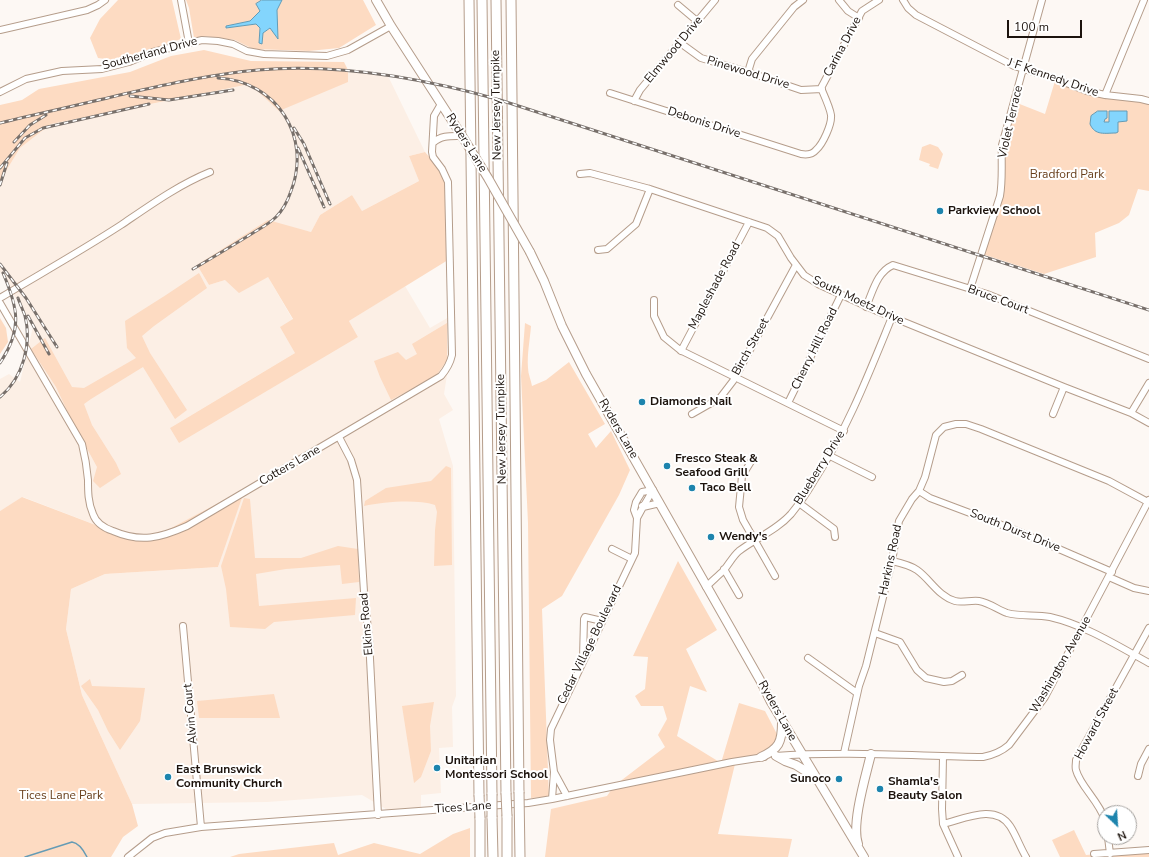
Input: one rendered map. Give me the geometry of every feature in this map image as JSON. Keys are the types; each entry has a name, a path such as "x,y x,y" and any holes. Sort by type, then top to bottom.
{"highway":[{"path":"469,0 480,857"},
{"name":"New Jersey Turnpike","path":"482,0 493,857"},
{"name":"New Jersey Turnpike","path":"496,0 507,857"},
{"name":"New Jersey Turnpike","path":"511,0 520,857"}],"main road":[{"name":"Ryders Lane","path":"376,0 391,26 462,136 530,252 571,345 706,587 760,680 782,722 862,854"},
{"path":"762,757 771,753 778,745 782,735 782,722"},
{"path":"862,854 857,841 857,825 860,800 870,754"},
{"path":"776,756 786,762 796,764 816,777"}],"street":[{"path":"0,30 87,10 105,0"},
{"path":"181,0 189,44"},
{"name":"Elmwood Drive","path":"634,101 640,90 715,0"},
{"path":"748,72 752,59 794,7 803,0"},
{"path":"839,0 848,11 859,18"},
{"name":"Carina Drive","path":"798,153 808,155 816,150 827,133 831,115 822,89 859,18 867,7 879,0"},
{"name":"J F Kennedy Drive","path":"903,0 908,8 916,15 1014,66 1056,79 1087,91 1105,95 1141,98 1149,101"},
{"name":"Violet Terrace","path":"970,289 1000,196 1002,185 1002,145 1024,70 1042,0"},
{"path":"1105,95 1141,4 1144,0"},
{"path":"678,5 697,21"},
{"name":"Southerland Drive","path":"0,92 26,80 62,71 102,68 129,62 153,52 202,40 233,44 247,51 264,54 327,56 348,50 391,26"},
{"name":"Pinewood Drive","path":"679,42 701,58 800,90 822,89"},
{"name":"Debonis Drive","path":"610,93 798,153"},
{"name":"Cotters Lane","path":"0,303 82,444 86,461 89,502 93,514 99,523 106,529 128,537 140,538 151,538 171,533 187,526 441,376 451,363 448,182 442,169 433,157 434,116 441,104"},
{"path":"433,143 437,139 444,137 462,136"},
{"path":"0,298 120,225 143,209 199,176 210,172"},
{"name":"South Moetz Drive","path":"580,174 590,173 650,189 767,228 778,236 804,275 818,284 892,318 1131,413 1149,423"},
{"path":"598,250 607,249 636,224 650,189"},
{"name":"Mapleshade Road","path":"681,351 749,222"},
{"name":"Birch Street","path":"692,414 720,398 735,377 796,265"},
{"name":"Bruce Court","path":"866,306 881,274 886,268 893,265 994,297 1149,359"},
{"name":"Cherry Hill Road","path":"788,403 841,295"},
{"path":"654,300 654,316 664,337 681,351 844,431"},
{"name":"Blueberry Drive","path":"706,587 724,570 737,552 777,526 790,515 799,503 830,456 844,431 892,318"},
{"path":"1131,413 1149,383"},
{"path":"1053,414 1064,387"},
{"name":"Harkins Road","path":"844,753 857,693 875,633 892,561 899,521 912,499 919,491 925,477 936,435 944,427 961,424 981,429 1103,479 1148,501"},
{"name":"Elkins Road","path":"339,437 350,460 357,480 369,639 378,815"},
{"path":"830,456 872,477"},
{"path":"752,460 742,476 739,507 743,520 775,576"},
{"path":"653,490 642,492 636,502 643,507 660,503"},
{"name":"Cedar Village Boulevard","path":"637,518 653,490"},
{"name":"South Durst Drive","path":"919,491 930,498 1015,530 1110,574 1134,588 1149,591"},
{"name":"Washington Avenue","path":"802,754 844,753 983,757 1002,751 1009,745 1045,697 1148,501"},
{"name":"Cedar Village Boulevard","path":"552,799 554,772 550,740 551,729 583,659 632,559 636,548 637,518 634,510 636,502"},
{"path":"799,503 834,529 835,537"},
{"path":"612,549 632,559"},
{"path":"892,561 912,567 919,571 938,591 955,601 979,602 992,605 1007,613 1050,617 1082,628 1149,663"},
{"path":"724,570 739,595"},
{"path":"583,659 585,617 602,621"},
{"name":"Alvin Court","path":"183,626 201,827"},
{"name":"Howard Street","path":"1098,805 1079,778 1075,768 1076,760 1149,628"},
{"path":"875,633 900,642 917,670 926,678 948,682 962,675"},
{"path":"808,658 857,693"},
{"path":"1138,776 1141,764 1149,748"},
{"name":"Tices Lane","path":"128,857 152,838 165,833 201,827 528,803 732,762 762,757 802,754"},
{"path":"943,757 943,824 958,857"},
{"name":"Cedar Village Boulevard","path":"554,772 567,796"},
{"path":"943,824 987,813 1000,815 1009,825 1026,857"},
{"path":"1109,845 1110,854"},
{"path":"1094,854 1149,850"}],"shaded area":[{"path":"348,70 388,76 425,152 409,156 419,181 362,211 352,195 320,215 311,232 297,229 197,265 209,285 225,280 268,277 293,320 295,353 170,428 358,337 349,321 405,286 430,328 449,317 450,356 444,394 453,410 439,419 453,466 456,696 452,707 453,747 439,748 441,793 421,795 421,810 391,812 362,795 267,802 132,804 82,695 66,629 71,589 105,574 218,567 244,490 154,537 114,532 23,497 0,511 0,379 9,374 20,382 33,327 0,272 0,181 20,148 51,124 251,84 347,82"}],"green space":[{"path":"118,0 172,0 181,39 119,61 98,58 90,38 100,19"},
{"path":"186,0 262,0 256,4 260,11 250,21 226,26 226,28 256,24 260,28 259,43 261,44 263,33 271,28 278,38 277,10 282,0 363,0 376,25 339,48 309,51 253,49 235,40 203,36 194,38 189,8"},
{"path":"204,50 251,61 344,62 348,70 348,82 279,111 250,84 51,124 20,148 0,181 0,105 22,100 39,89 130,72 171,56"},
{"name":"Bradford Park","path":"1055,81 1149,100 1149,191 1138,189 1129,215 1119,223 1095,233 1096,257 1044,274 979,253 1000,187 999,148 1012,101 1045,114"},
{"path":"930,144 938,147 943,154 938,169 919,160 922,147"},
{"path":"425,152 447,177 448,260 349,321 358,337 179,443 170,428 295,353 280,327 293,319 268,277 239,293 225,280 209,285 197,265 268,220 311,232 320,215 352,195 362,211 419,181 409,156"},
{"path":"199,273 207,288 142,336 150,353 187,410 175,419 143,367 84,404 92,425 116,463 121,474 100,488 93,481 97,467 72,421 56,387 31,349 45,338 72,387 84,388 136,358 127,348 125,321"},
{"path":"0,318 6,328 8,342 0,354"},
{"path":"447,323 447,360 436,376 391,400 374,361 398,352 406,360 417,354 412,344"},
{"path":"525,323 531,326 528,352 528,372 532,386 546,380 569,362 605,424 588,434 596,448 611,431 630,470 619,495 562,596 542,609 549,797 531,798 528,523 521,376"},
{"path":"446,466 451,468 452,565 434,566 437,512 435,505 419,502 400,502 364,506 365,501 386,488 431,481"},
{"name":"Tices Lane Park","path":"245,489 218,567 105,574 71,589 66,629 82,695 132,804 138,826 123,837 111,857 0,857 0,511 22,497 114,532 154,537"},
{"path":"244,498 250,499 255,558 301,558 338,546 358,549 359,582 342,584 340,565 286,569 256,574 259,606 356,598 355,615 274,622 265,629 230,627 226,589 221,566"},
{"path":"678,561 717,630 686,649 707,692 690,686 677,736 721,763 739,703 765,711 779,738 767,755 736,760 718,834 792,839 788,857 545,857 551,809 607,796 614,786 665,747 658,735 667,719 663,706 641,706 635,696 645,689 648,657 633,656"},
{"path":"90,679 92,686 145,688 140,721 120,750 108,731 98,710 81,686"},
{"path":"274,694 280,718 199,718 197,701"},
{"path":"434,702 430,726 431,751 421,777 414,783 402,706"},
{"path":"470,828 470,857 230,857 239,854 334,843 338,855 374,843 420,854 453,834"},
{"path":"1074,830 1086,855 1149,849 1149,857 1060,857 1052,840"}],"water":[{"path":"262,0 282,0 277,10 278,39 270,28 263,33 262,44 259,43 260,28 256,24 226,28 226,26 250,21 260,11 256,4"},
{"path":"1098,111 1107,111 1107,118 1104,122 1109,122 1109,111 1127,111 1127,121 1118,122 1118,132 1116,133 1098,132 1092,128 1090,124 1091,116"}],"waterway":[{"path":"25,857 72,842 79,846 87,857"}],"railway":[{"path":"0,123 157,87 207,77 258,70 288,68 319,69 380,74 411,79 500,100 1149,310"},
{"path":"193,269 276,217 288,198 296,171 297,151 293,132 284,115 273,101 257,89 239,82 218,78"},
{"path":"130,96 169,100 233,90"},
{"path":"0,168 25,138 43,128 149,104"},
{"path":"14,142 30,125 46,115"},
{"path":"294,128 304,144 330,204"},
{"path":"298,148 324,207"},
{"path":"0,185 7,163"},
{"path":"0,264 26,298 57,347"},
{"path":"0,363 12,340 16,318 12,297 3,273"},
{"path":"0,397 15,380 24,360 27,327 25,316 18,298"},
{"path":"28,316 49,354"}],"place":[{"name":"Parkview School","path":"940,211"},
{"name":"Diamonds Nail","path":"642,402"},
{"name":"Fresco Steak & Seafood Grill","path":"667,466"},
{"name":"Taco Bell","path":"692,488"},
{"name":"Wendy's","path":"711,537"},
{"name":"Unitarian Montessori School","path":"437,768"},
{"name":"East Brunswick Community Church","path":"168,777"},
{"name":"Sunoco","path":"839,779"},
{"name":"Shamla's Beauty Salon","path":"880,789"}]}
